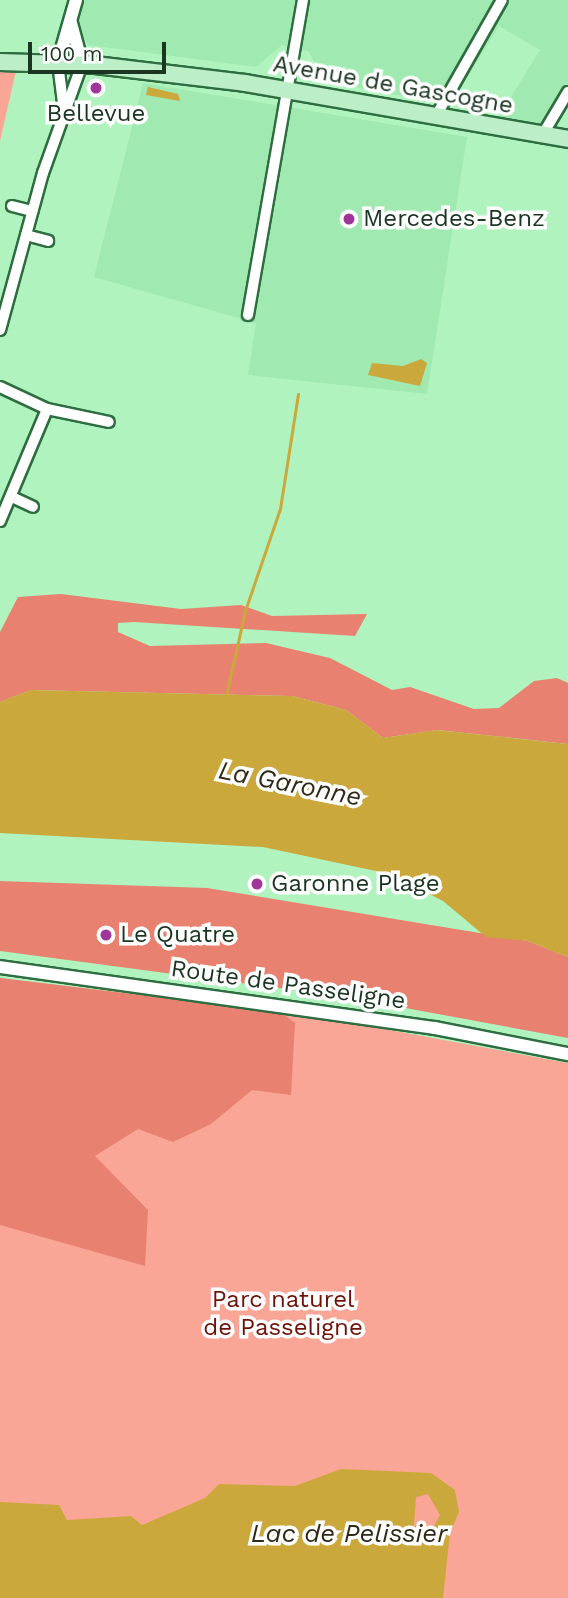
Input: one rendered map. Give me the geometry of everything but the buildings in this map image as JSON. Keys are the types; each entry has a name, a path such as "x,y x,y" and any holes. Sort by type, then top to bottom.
{"main road":[{"name":"Avenue de Gascogne","path":"0,62 82,64 288,90 568,139"}],"street":[{"path":"247,315 303,0"},
{"path":"436,116 502,0"},
{"path":"65,114 58,63 74,4"},
{"path":"0,330 32,211 82,64 71,38 74,4"},
{"path":"542,134 568,92"},
{"path":"12,206 32,211"},
{"path":"26,235 48,241"},
{"path":"0,387 47,409 109,422"},
{"path":"0,522 47,409"},
{"path":"12,497 33,507"},
{"name":"Route de Passeligne","path":"0,967 435,1028 568,1054"}],"shaded area":[{"path":"85,0 568,0 568,83 541,128 498,118 540,50 499,26 453,101 426,101 326,81 308,51 282,45 256,67 89,45 74,30"},
{"path":"143,83 467,137 427,394 248,375 256,323 94,277"},
{"path":"61,594 181,609 241,605 272,616 367,614 355,636 134,622 118,623 118,632 150,646 266,643 330,658 392,690 410,687 474,709 499,708 534,681 557,678 568,683 568,744 437,730 383,738 346,710 292,696 31,690 0,702 0,632 18,597"},
{"path":"0,881 207,888 528,941 568,957 568,1038 346,997 0,951"},
{"path":"0,978 280,1012 295,1023 291,1095 252,1090 211,1124 173,1142 138,1129 95,1156 148,1210 145,1266 0,1225"}],"green space":[{"path":"0,70 16,71 0,141"},
{"name":"Parc naturel de Passeligne","path":"0,978 314,1016 568,1063 568,1598 0,1598"}],"water":[{"path":"148,87 178,94 180,101 146,95"},
{"path":"421,359 427,363 420,386 368,375 372,363 403,366"},
{"name":"La Garonne","path":"31,690 292,696 346,710 383,738 436,730 568,744 568,957 528,941 486,937 443,901 390,874 263,847 0,833 0,702"},
{"name":"Lac de Pelissier","path":"341,1469 431,1473 455,1490 459,1512 450,1533 443,1598 0,1598 0,1502 59,1505 67,1520 131,1516 142,1525 205,1498 219,1484 295,1486","holes":["428,1494 440,1515 434,1526 414,1526 416,1497"]}],"waterway":[{"path":"226,696 245,611 280,509 298,394"}],"place":[{"name":"Bellevue","path":"96,88"},
{"name":"Mercedes-Benz","path":"349,219"},
{"name":"Garonne Plage","path":"257,884"},
{"name":"Le Quatre","path":"106,935"}]}
